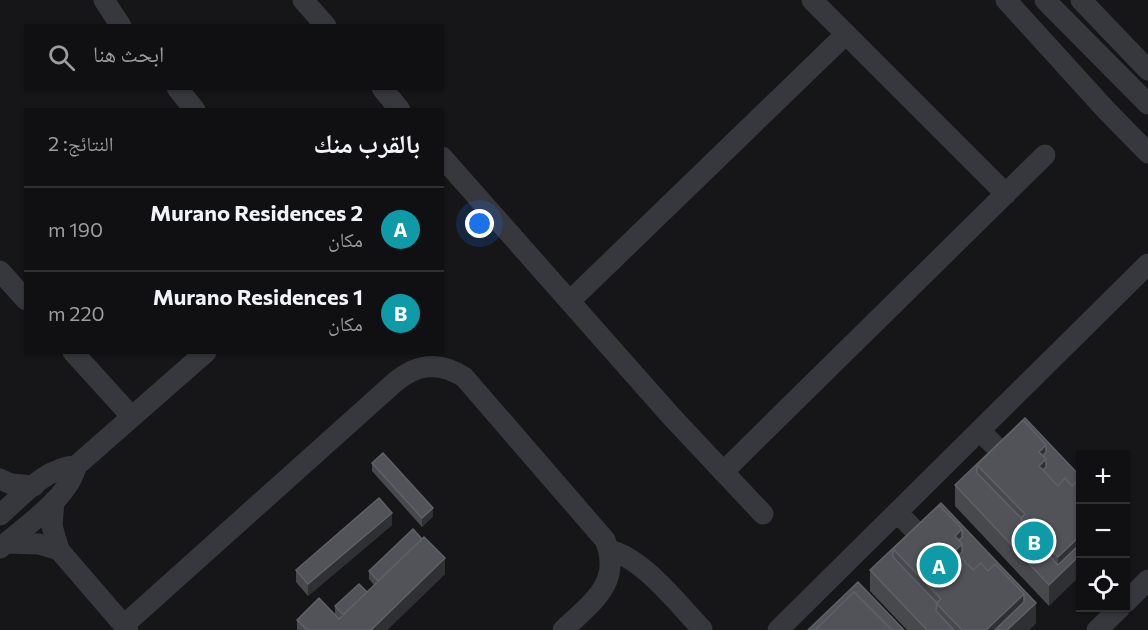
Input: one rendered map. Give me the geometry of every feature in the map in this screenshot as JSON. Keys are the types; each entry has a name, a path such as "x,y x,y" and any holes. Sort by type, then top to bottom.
{"street":[{"path":"104,0 120,24"},
{"path":"303,0 324,24"},
{"path":"812,0 1006,194"},
{"path":"1006,0 1148,153"},
{"path":"1045,0 1148,104"},
{"path":"1081,0 1148,70"},
{"path":"570,301 846,34"},
{"path":"179,90 193,108"},
{"path":"384,90 398,108"},
{"path":"723,472 1045,155"},
{"path":"444,159 763,514"},
{"path":"780,629 1148,264"},
{"path":"0,271 24,298"},
{"path":"75,354 132,417"},
{"path":"3,545 54,501 71,482 76,466 204,354"},
{"path":"54,501 52,526 59,550 126,628 394,382 403,375 422,367 444,367 464,377 599,531 609,550 610,571 602,592 563,630"},
{"path":"980,430 1006,457"},
{"path":"0,515 58,469 76,466"},
{"path":"0,479 22,486 34,486"},
{"path":"897,512 924,540"},
{"path":"3,545 39,544 59,550"},
{"path":"609,550 620,553 637,563 702,629"},
{"path":"1130,597 1148,580"},
{"path":"1097,630 1116,612"}],"building":[{"path":"1025,418 1076,472 1076,482 1072,486 1065,478 1058,486 1043,470 1046,467 1046,459 1043,456 1046,452 1046,445 1023,420 977,465 977,473 1021,518 1021,526 1058,565 1076,548 1076,559 1049,585 955,485"},
{"path":"1023,420 1046,445 1039,452 1046,459 1039,466 1058,486 1065,478 1072,486 1076,482 1076,540 1058,557 1021,518 1025,514 977,465"},
{"path":"383,453 433,508 422,518 372,463"},
{"path":"379,498 392,513 308,584 296,570"},
{"path":"941,503 1036,603 1007,630 995,630 1024,602 1024,594 995,564 988,571 981,563 973,570 959,555 962,552 962,544 959,540 962,537 962,529 939,505 893,549 893,557 937,603 936,611 954,630 927,630 870,570"},
{"path":"939,505 962,529 955,536 962,544 955,551 973,570 981,563 988,571 995,564 1024,594 986,630 962,630 936,603 941,599 893,549"},
{"path":"413,529 422,539 378,581 369,571"},
{"path":"424,537 445,558 371,630 307,630 297,620 319,598 339,619"},
{"path":"858,582 904,630 892,630 854,592 815,630 808,630"},
{"path":"359,584 367,592 343,615 335,606"},
{"path":"854,592 892,630 815,630"}],"place":[{"name":"Murano Residences 1","path":"1034,541"},
{"name":"Murano Residences 2","path":"939,565"}]}
